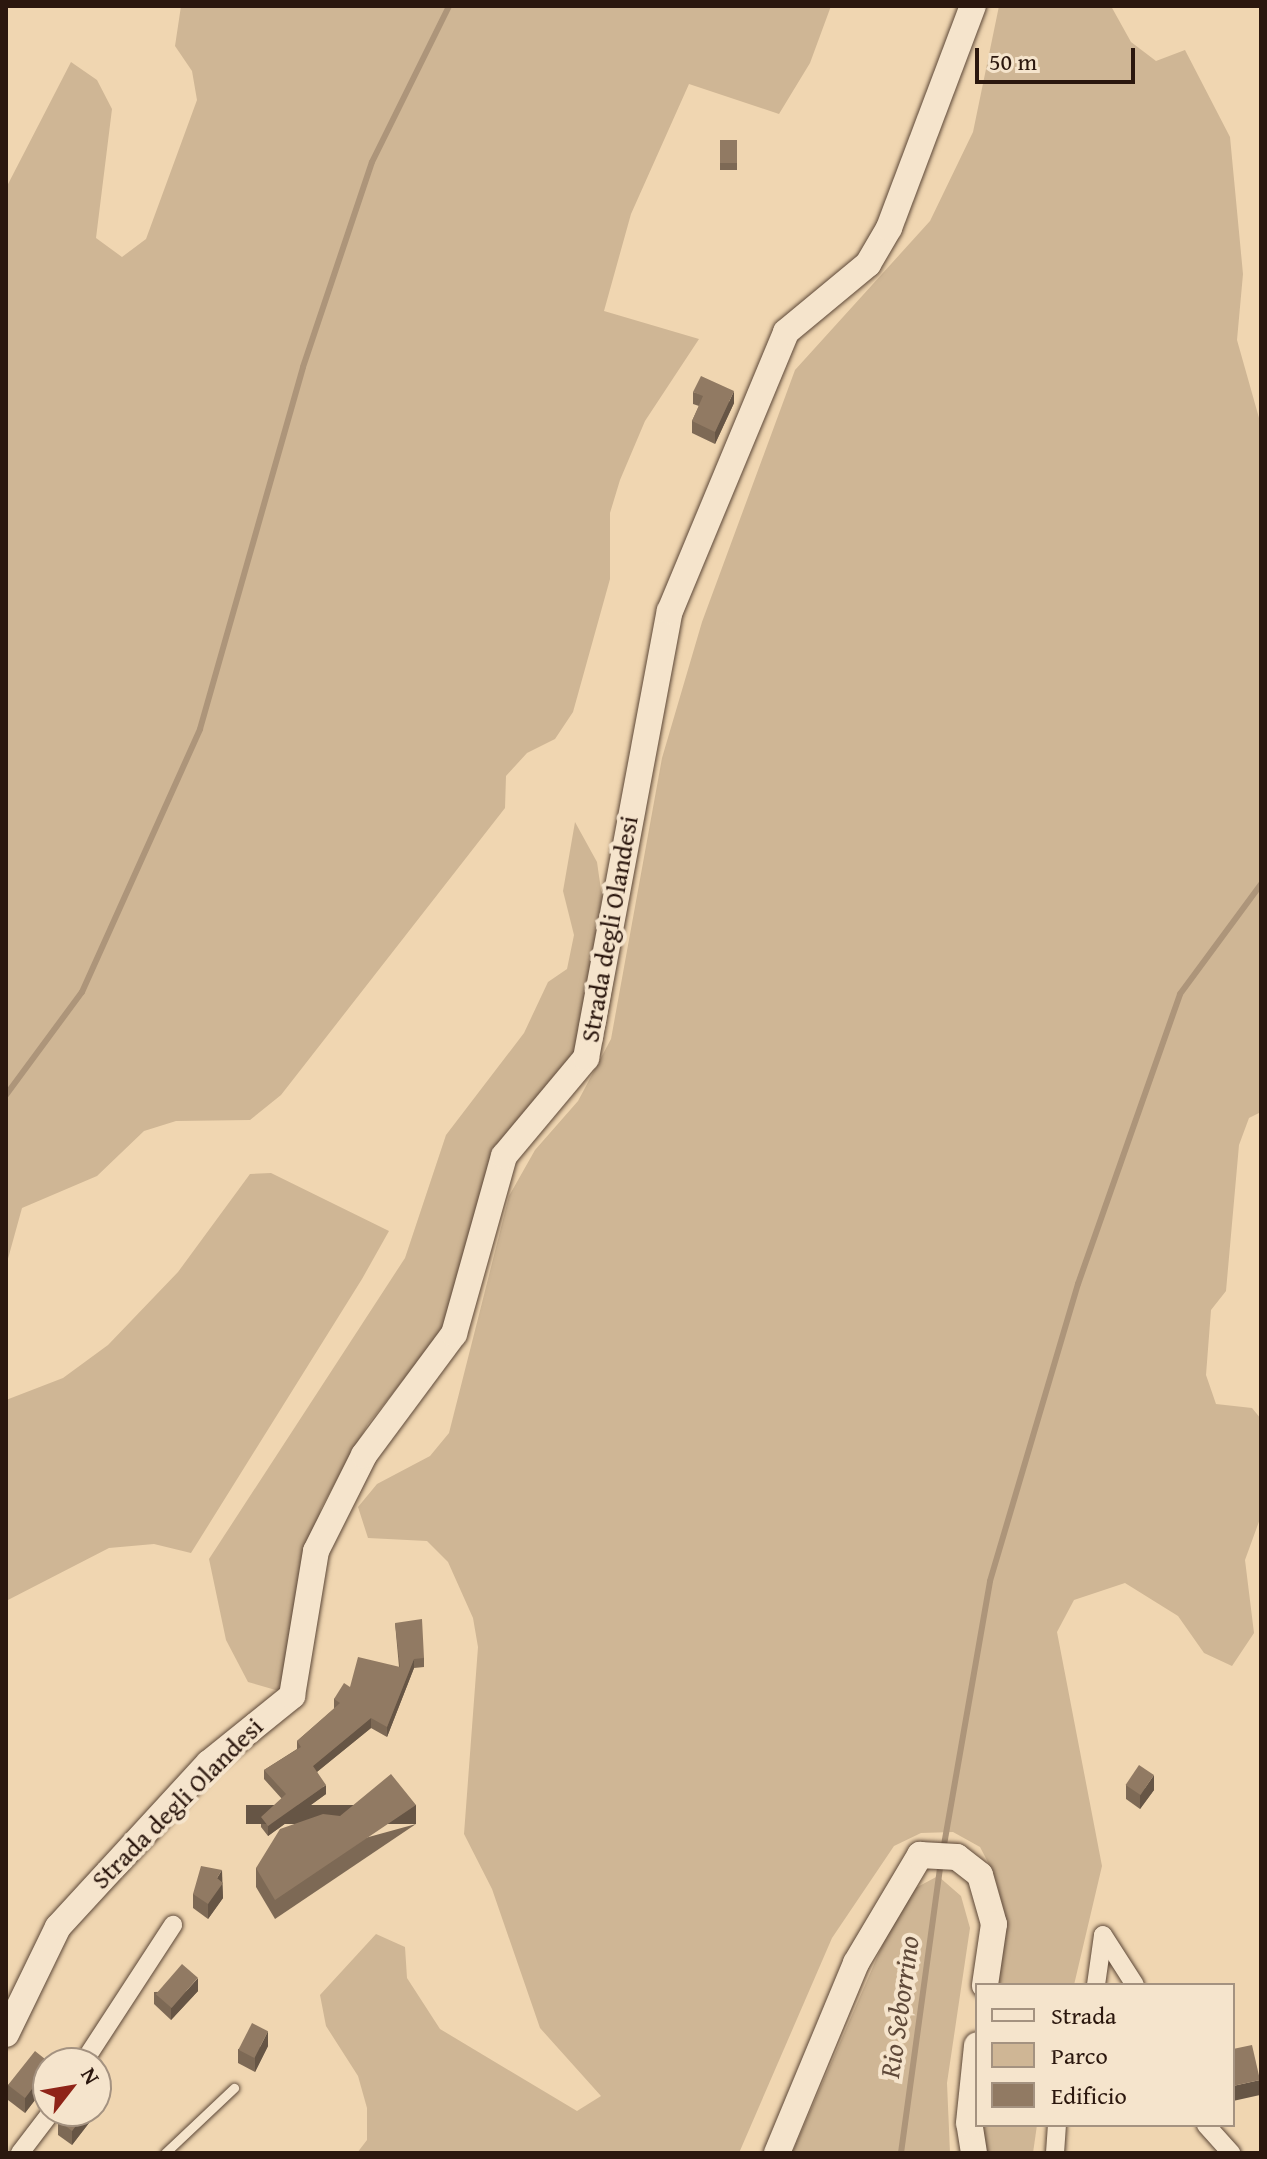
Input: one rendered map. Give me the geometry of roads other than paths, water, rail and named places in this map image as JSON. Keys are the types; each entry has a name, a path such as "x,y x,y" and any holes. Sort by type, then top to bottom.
{"main road":[{"name":"Strada degli Olandesi","path":"6,2034 58,1927 209,1763 292,1696 316,1551 364,1455 454,1334 504,1156 586,1058 670,611 786,332 868,264 889,228 973,6"},
{"path":"777,2153 856,1963 920,1855 957,1857 980,1875 994,1924 985,1983"},
{"path":"974,2153 969,2123 975,2064"}],"street":[{"path":"93,2047 173,1925"},
{"path":"1096,1983 1103,1935 1134,1983"},
{"path":"20,2153 40,2127"},
{"path":"1055,2153 1057,2127"},
{"path":"1208,2127 1231,2153"}],"lane":[{"path":"165,2153 234,2088"}],"waterway":[{"path":"6,1095 82,992 200,729 303,367 372,162 449,6"},
{"path":"944,1845 990,1581 1078,1284 1180,994 1261,884"},
{"name":"Rio Seborrino","path":"901,2153 940,1867"}]}
